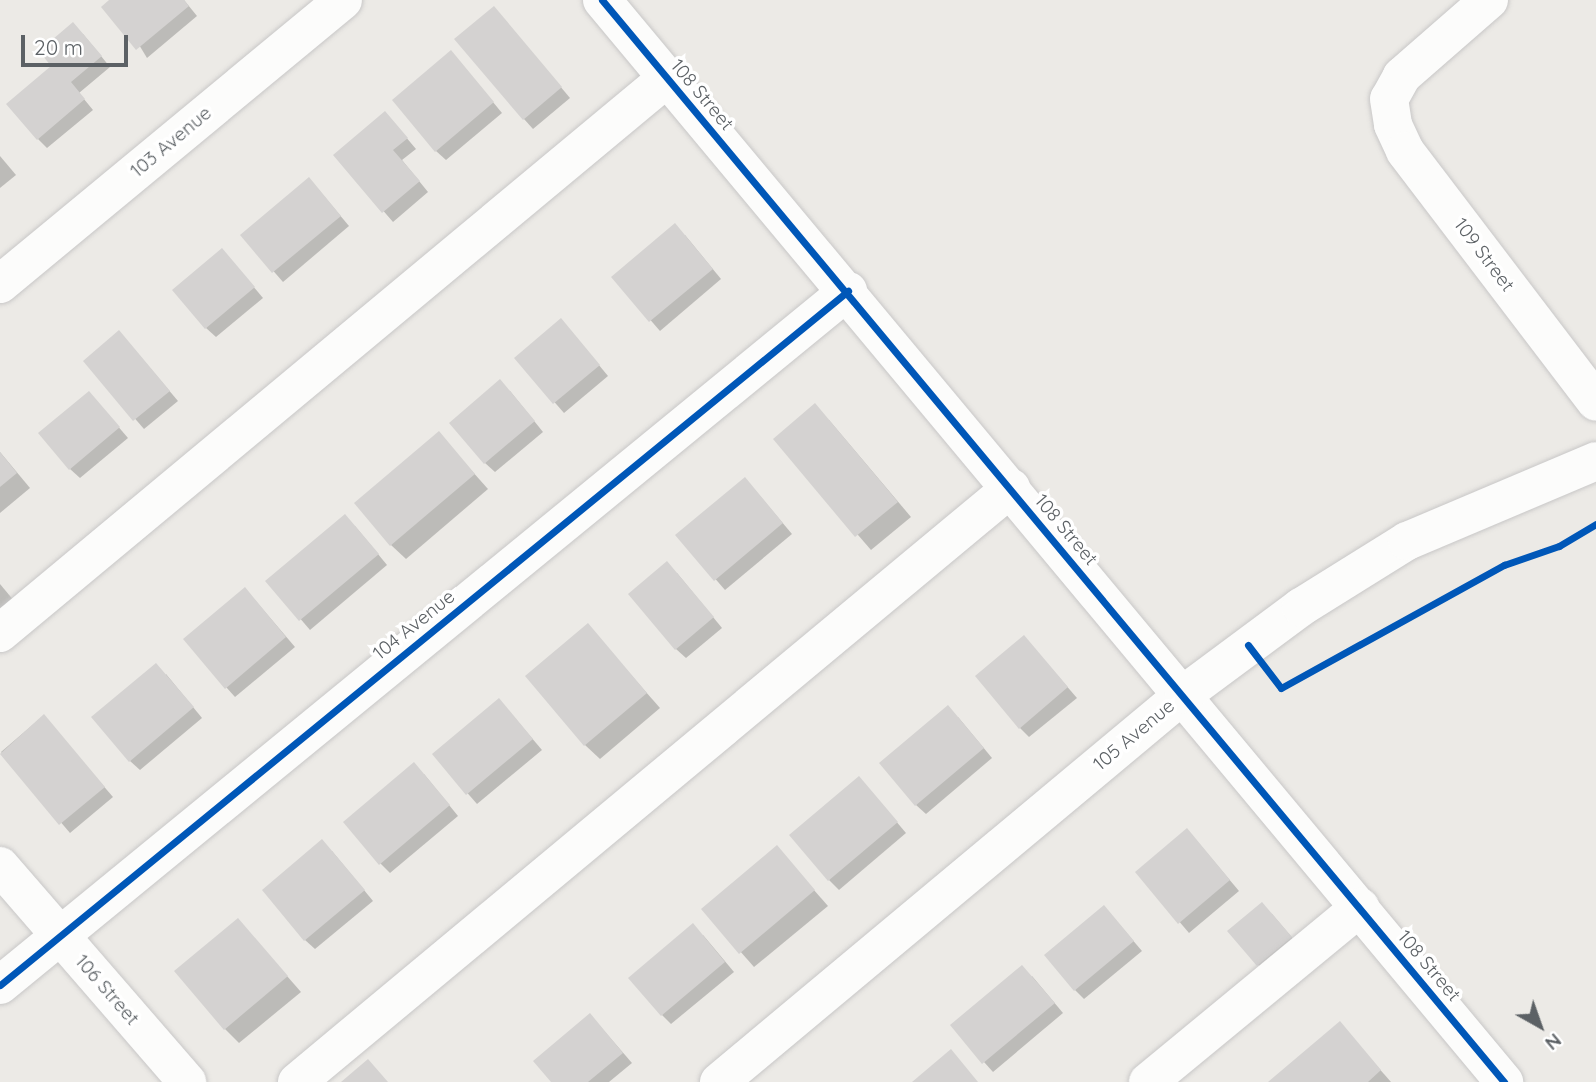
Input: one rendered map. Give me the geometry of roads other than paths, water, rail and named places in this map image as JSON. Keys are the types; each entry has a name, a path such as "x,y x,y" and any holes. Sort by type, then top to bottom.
{"street":[{"name":"103 Avenue","path":"0,284 343,0"},
{"name":"108 Street","path":"602,0 1184,694 1504,1082"},
{"name":"109 Street","path":"1489,0 1418,59 1389,99 1393,125 1405,151 1596,402"},
{"path":"0,633 667,78"},
{"name":"104 Avenue","path":"0,985 848,291"},
{"name":"105 Avenue","path":"719,1082 1184,694 1301,607 1407,541 1596,461"},
{"path":"297,1082 1011,488"},
{"name":"106 Street","path":"0,866 187,1082"},
{"path":"1148,1082 1360,907"}]}
